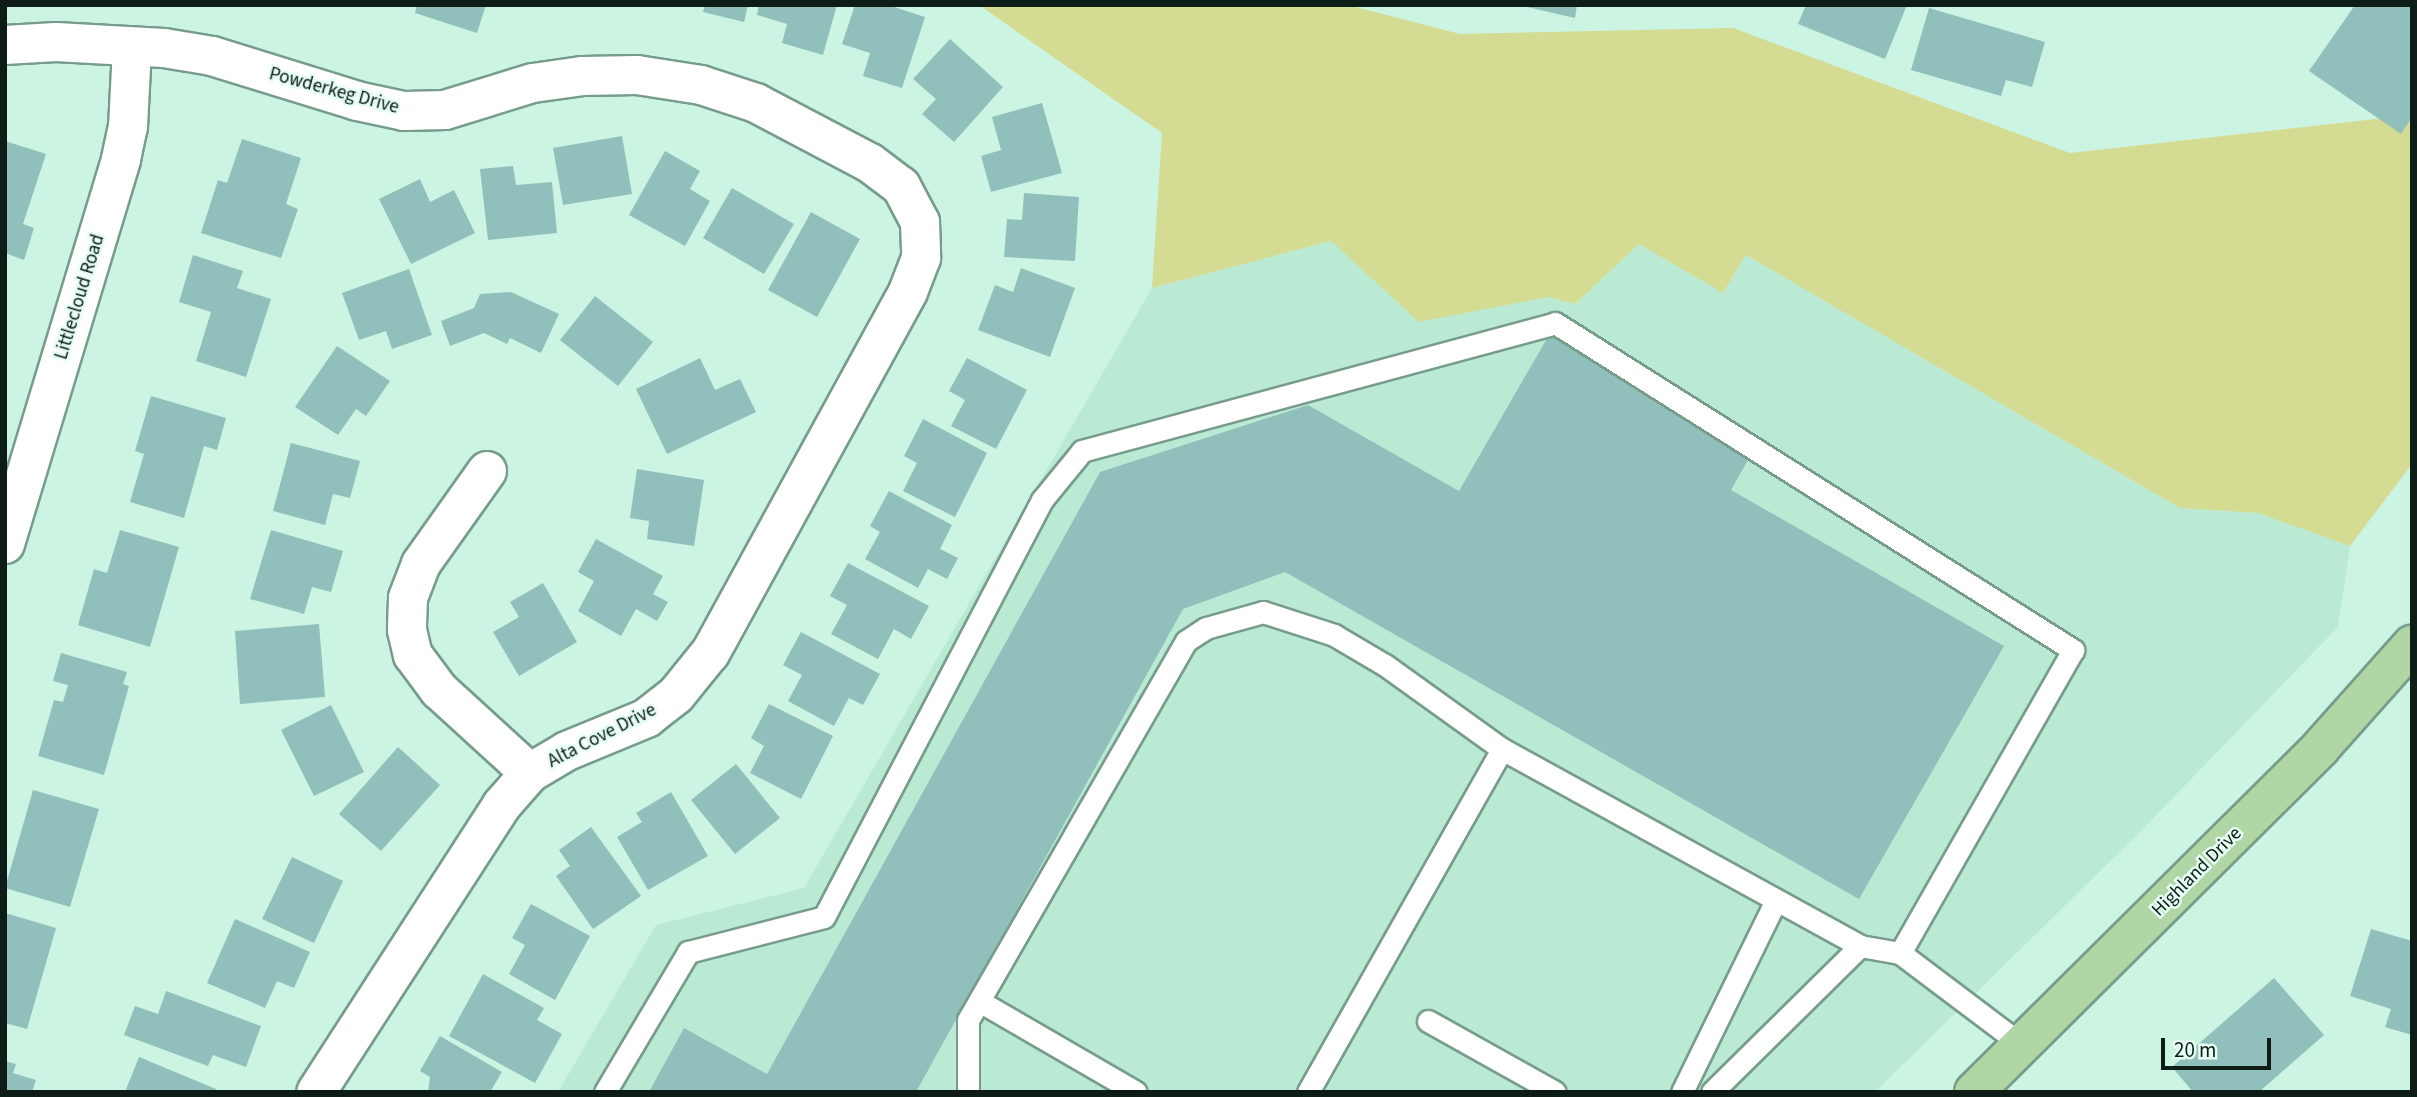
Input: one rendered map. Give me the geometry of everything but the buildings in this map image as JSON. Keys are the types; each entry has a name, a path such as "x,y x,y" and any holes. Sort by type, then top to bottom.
{"main road":[{"name":"Highland Drive","path":"1974,1092 2321,747 2412,645"}],"street":[{"name":"Powderkeg Drive","path":"5,45 57,42 132,47 212,57 357,101 404,111 445,110 533,83 582,76 637,75 701,85 756,103 870,163 901,186 920,222 920,258 908,292"},
{"name":"Littlecloud Road","path":"5,544 121,159 128,127 132,47"},
{"name":"Alta Cove Drive","path":"316,1092 502,805 530,773 567,751 647,718 676,695 710,653 908,292"},
{"path":"487,471 421,564 408,598 407,630 413,656 439,690 530,773"}],"lane":[{"path":"605,1092 688,952 824,917 1042,500 1082,451 1555,323 2073,650 1900,953"},
{"path":"968,1092 968,1020 1185,642 1206,628 1263,612 1334,635 1385,665 1502,748 1860,946 1900,953 2022,1045"},
{"path":"1308,1092 1502,748"},
{"path":"1682,1092 1776,900"},
{"path":"1712,1092 1860,946"},
{"path":"979,1001 1136,1092"},
{"path":"1428,1021 1555,1092"}],"shaded area":[{"path":"1331,241 1419,321 1548,297 1575,304 1639,244 1723,293 1746,255 2180,508 2258,513 2350,546 2338,627 2141,831 1875,1092 558,1092 656,925 804,888 1152,288"}],"green space":[{"path":"979,5 1348,5 1460,34 1733,28 2070,153 2412,115 2412,464 2350,546 2258,513 2180,508 1746,255 1723,293 1639,244 1575,304 1548,297 1419,322 1331,241 1152,288 1162,133"}]}
